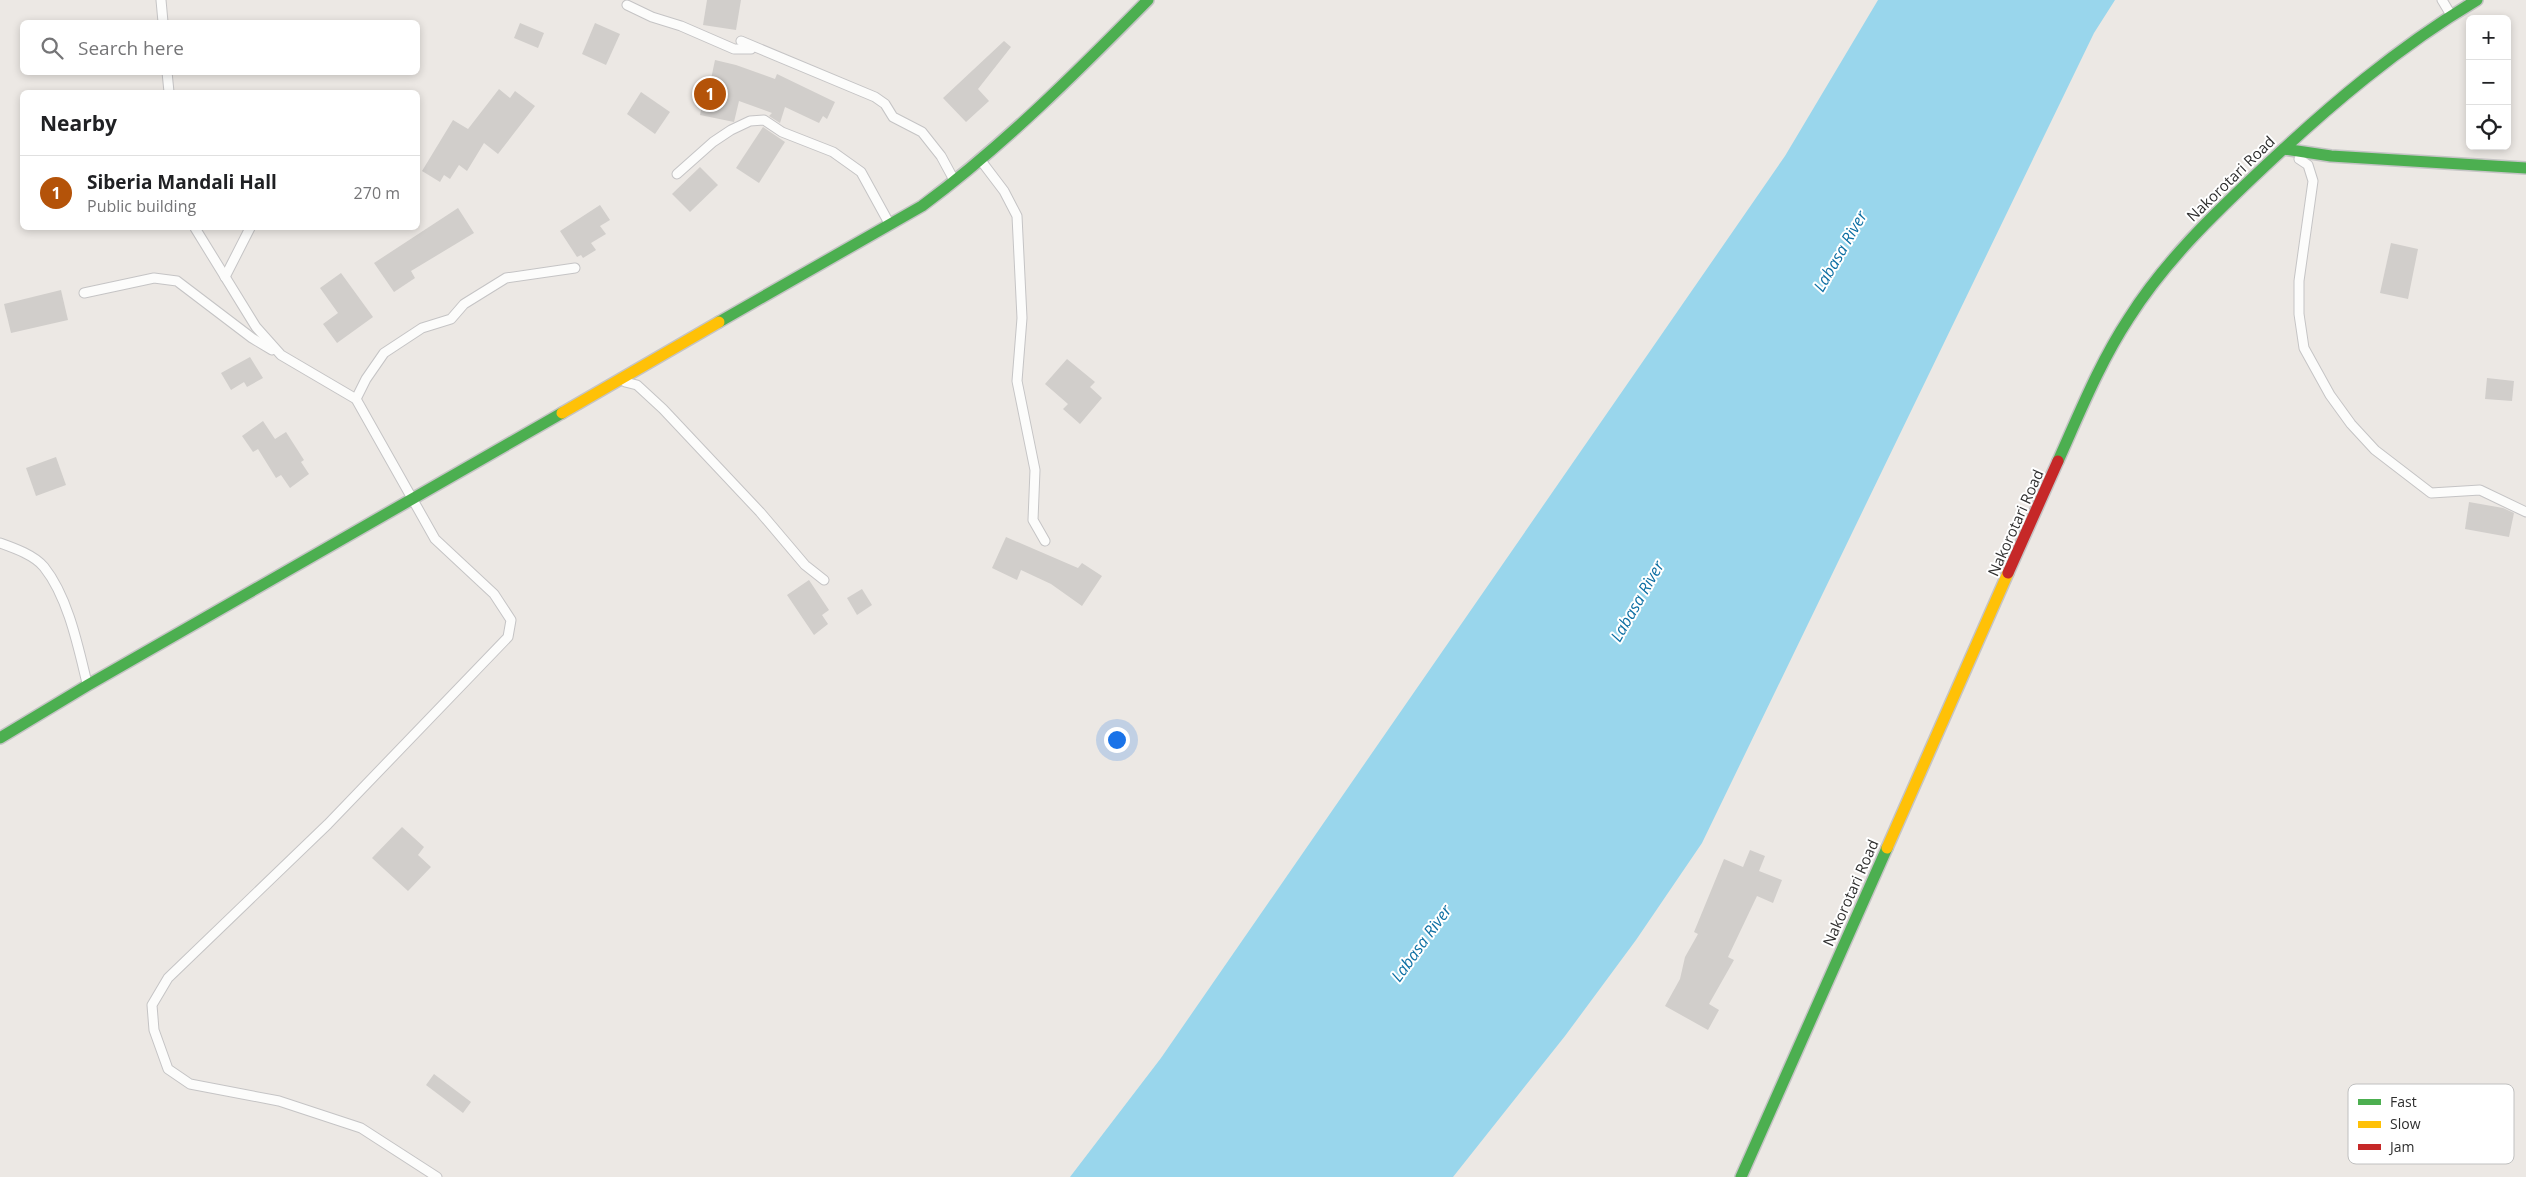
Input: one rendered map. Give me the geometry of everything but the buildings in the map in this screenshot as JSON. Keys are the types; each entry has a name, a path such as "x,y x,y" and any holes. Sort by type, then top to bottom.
{"street":[{"path":"0,738 88,685 890,226 982,162 1148,0"},
{"name":"Nakorotari Road","path":"1741,1177 2109,351 2135,308 2172,260 2230,197 2390,57 2451,15 2477,0"},
{"path":"2284,149 2331,156 2526,168"}],"lane":[{"path":"161,0 163,20"},
{"path":"2442,0 2451,15"},
{"path":"627,4 652,17 681,26 734,49 754,49"},
{"path":"741,42 754,49 875,97 885,104 893,117 922,132 941,156 955,182"},
{"path":"167,75 169,90"},
{"path":"677,174 713,142 731,130 750,121 764,120 782,132 833,152 861,172 890,226"},
{"path":"2284,149 2308,165 2314,181 2299,281 2299,314 2304,348 2330,395 2351,424 2374,450 2431,493 2480,490 2526,512"},
{"path":"982,162 1004,191 1017,216 1022,318 1017,381 1035,470 1033,520 1045,541"},
{"path":"196,230 256,327 281,355"},
{"path":"225,278 249,230"},
{"path":"356,398 366,379 384,353 422,328 451,319 464,304 506,278 575,268"},
{"path":"84,293 154,278 178,280 252,338 356,398 415,499 435,538 494,594 511,620 508,637 328,824 168,978 152,1005 154,1030 168,1069 190,1084 279,1100 361,1128 437,1177"},
{"path":"620,380 637,385 663,409 760,512 805,566 824,580"},
{"path":"0,543 19,550 43,566 64,605 88,685"}],"water":[{"name":"Labasa River","path":"1878,0 2115,0 2094,33 1702,843 1636,940 1565,1036 1453,1177 1070,1177 1161,1058 1785,156"}],"traffic: fast":[{"path":"719,322 922,206 1011,133 1148,0"},
{"path":"2058,461 2091,388 2129,318 2158,277 2191,239 2263,168 2365,78 2420,37 2477,0"},
{"path":"2284,149 2331,156 2526,168"},
{"path":"0,738 88,685 562,413"},
{"path":"1741,1177 1887,848"}],"traffic: slow":[{"path":"562,413 719,322"},
{"path":"1887,848 2008,573"}],"traffic: jam":[{"path":"2008,573 2058,461"}],"place":[{"name":"Siberia Mandali Hall","path":"710,94"}]}
